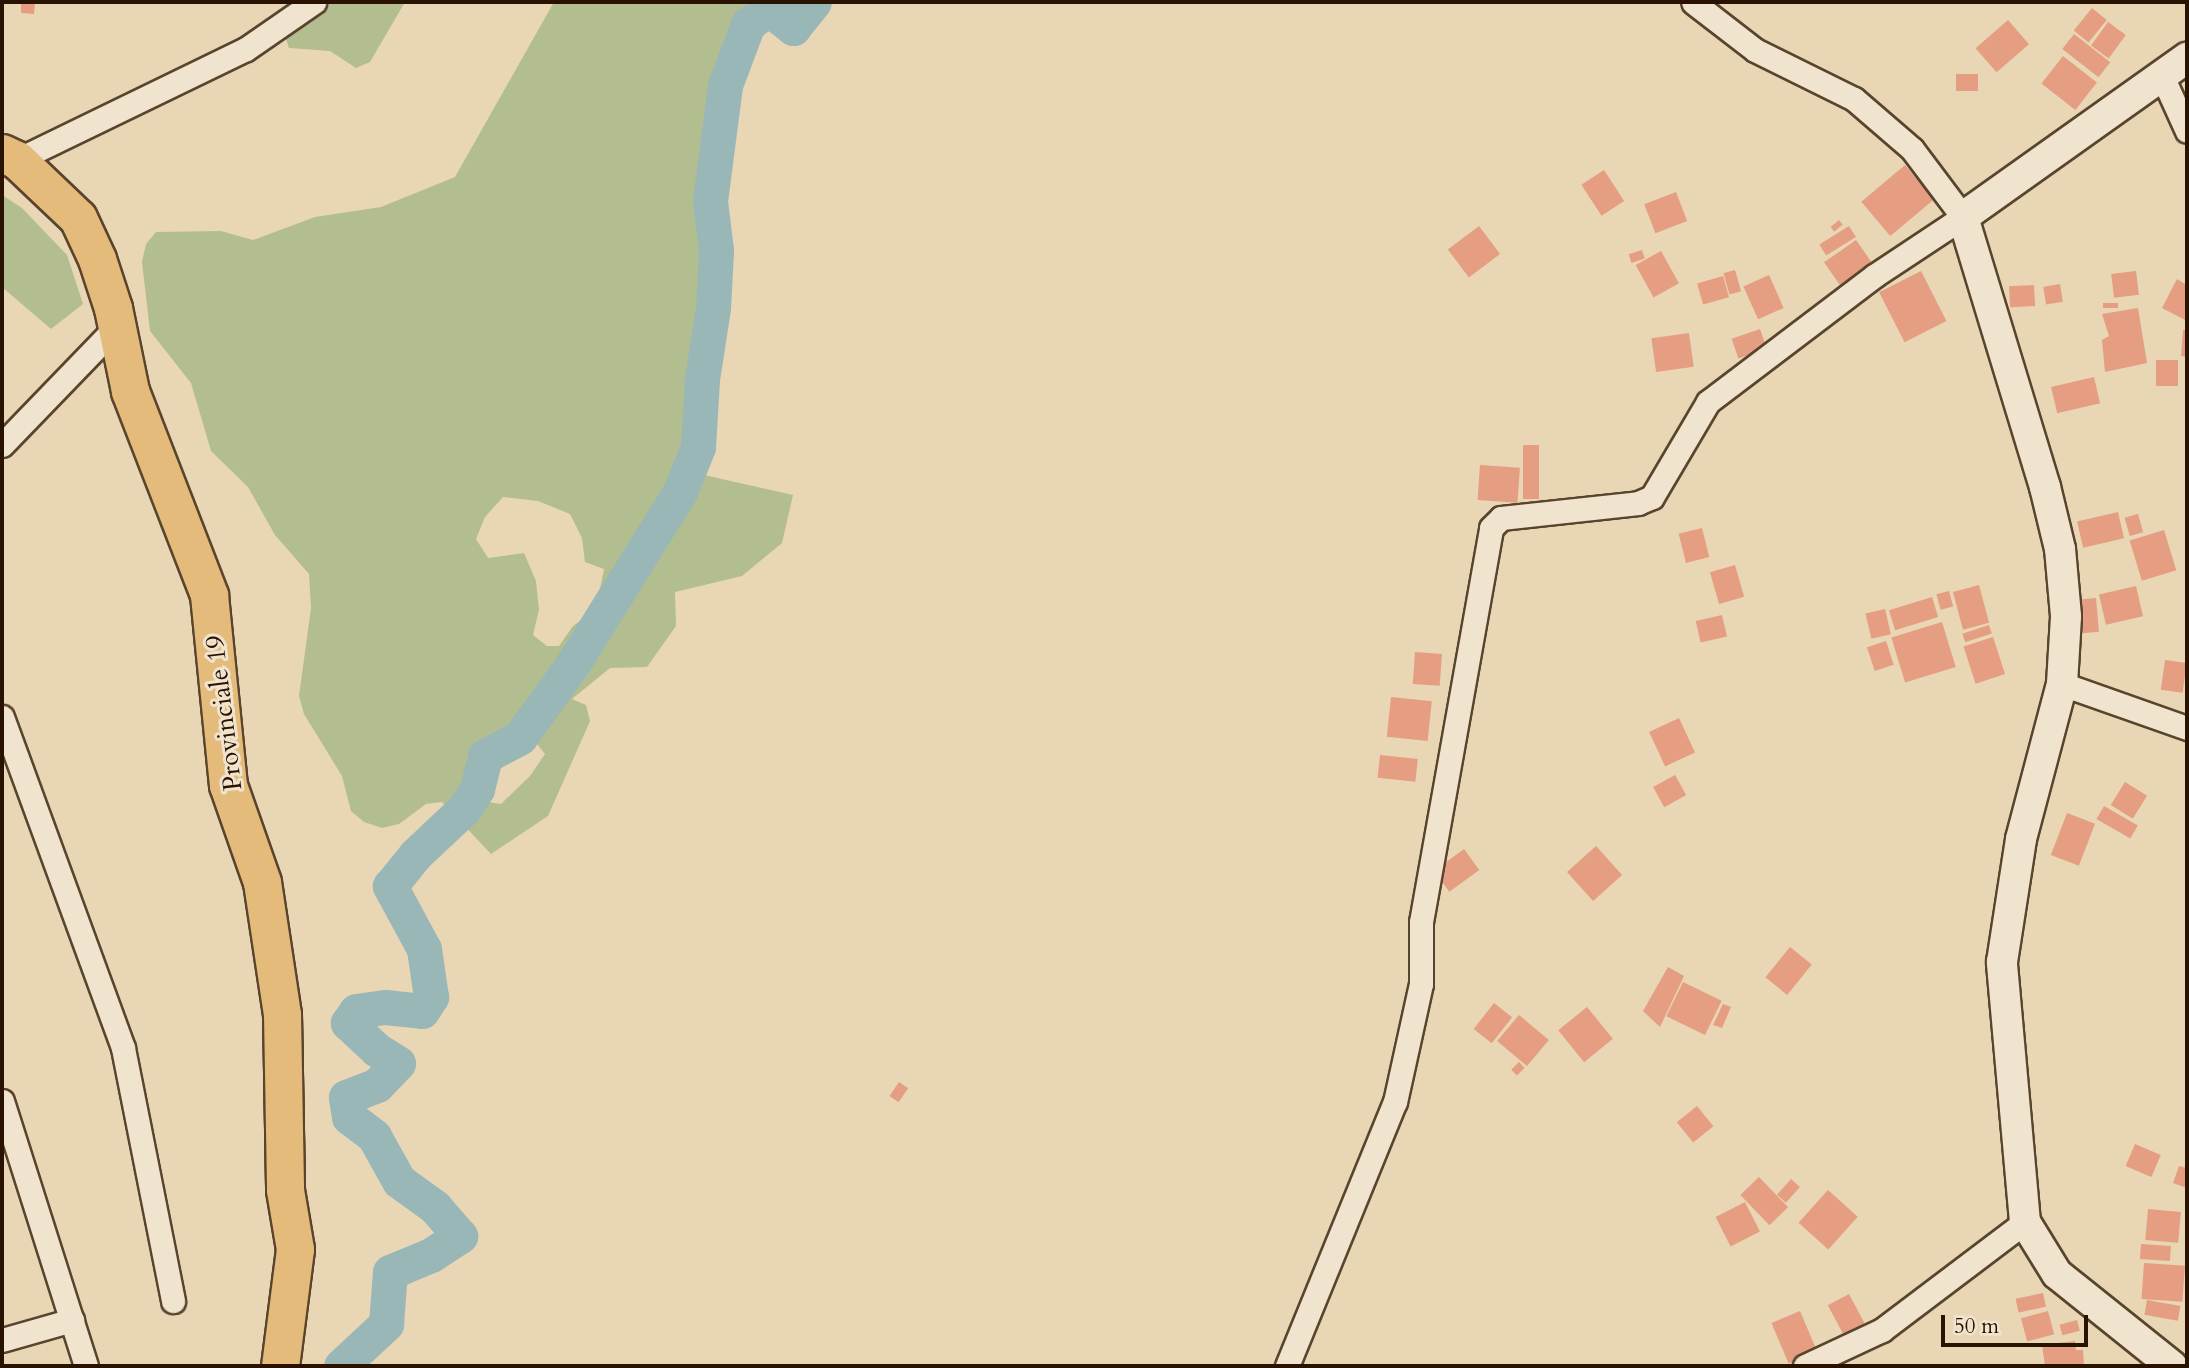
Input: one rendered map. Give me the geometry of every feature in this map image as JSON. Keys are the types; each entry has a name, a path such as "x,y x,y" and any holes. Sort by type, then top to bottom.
{"main road":[{"name":"Provinciale 19","path":"9,157 78,218 97,259 130,391 209,595 228,785 262,881 282,1014 285,1190 295,1249 281,1366"}],"street":[{"path":"9,157 246,49 314,2"},
{"path":"1693,2 1755,50 1854,99 1912,149 1963,217 2005,347 2060,548 2066,616 2062,684 2021,839 2002,962 2025,1222 2057,1273 2172,1366"},
{"path":"1287,1366 1395,1102 1421,984 1421,922 1491,528 1501,518 1639,503 1652,497 1708,402 1854,291 2187,58"},
{"path":"2162,76 2187,131"},
{"path":"2,445 116,327"},
{"path":"2062,684 2187,728"},
{"path":"2,718 122,1048 173,1301"},
{"path":"2,1101 86,1366"},
{"path":"1805,1366 1882,1330 2025,1222"},
{"path":"2,1340 72,1320"}],"green space":[{"path":"332,2 405,2 370,62 356,68 330,51 289,48 286,39"},
{"path":"554,2 748,2 737,22 708,122 706,283 688,449 704,475 793,495 782,543 742,576 675,592 676,626 647,667 610,668 572,699 586,705 590,721 548,816 491,854 442,802 426,804 399,824 382,828 364,822 351,811 342,776 304,714 299,696 311,608 309,574 275,535 248,487 211,451 191,383 150,331 142,262 146,244 156,232 221,231 253,240 315,217 381,207 455,177","holes":["503,497 538,501 570,514 582,538 585,562 604,569 596,609 573,626 559,646 547,646 533,635 539,610 536,581 524,553 488,558 476,539 485,517","537,744 545,754 530,776 501,804 487,802 494,768"]},
{"path":"2,195 22,208 67,255 83,304 51,329 2,287"}],"building":[{"path":"21,2 35,2 34,14 21,13"},
{"path":"2092,8 2107,20 2089,42 2074,31"},
{"path":"2008,20 2029,44 1997,72 1976,48"},
{"path":"2108,22 2126,35 2109,58 2091,45"},
{"path":"2074,34 2110,62 2099,77 2062,49"},
{"path":"2063,56 2097,82 2075,110 2041,84"},
{"path":"1956,74 1978,74 1978,91 1956,91"},
{"path":"1905,165 1934,199 1890,236 1861,202"},
{"path":"1604,170 1624,201 1602,216 1581,185"},
{"path":"1676,192 1687,221 1655,233 1644,204"},
{"path":"1839,220 1843,225 1834,232 1830,227"},
{"path":"1479,226 1500,254 1469,277 1448,249"},
{"path":"1849,226 1856,237 1826,256 1819,245"},
{"path":"1856,240 1872,263 1840,285 1824,262"},
{"path":"1642,250 1645,259 1631,263 1629,254"},
{"path":"1661,251 1679,283 1654,297 1636,265"},
{"path":"1735,270 1741,291 1730,294 1723,273"},
{"path":"1921,271 1946,321 1905,342 1879,292"},
{"path":"2136,271 2139,295 2114,298 2111,274"},
{"path":"1769,275 1784,308 1758,319 1743,286"},
{"path":"1723,276 1729,297 1703,305 1697,283"},
{"path":"2177,279 2187,285 2187,321 2162,308"},
{"path":"2060,284 2063,302 2046,304 2043,287"},
{"path":"2034,285 2035,306 2010,307 2009,286"},
{"path":"2103,303 2118,303 2118,308 2103,308"},
{"path":"2138,308 2147,363 2105,372 2102,340 2109,336 2102,314"},
{"path":"1760,329 1767,349 1738,359 1732,339"},
{"path":"2183,330 2187,330 2187,357 2181,356"},
{"path":"1689,333 1694,367 1656,372 1651,338"},
{"path":"2156,360 2178,360 2178,386 2156,386"},
{"path":"2094,377 2100,403 2057,413 2051,387"},
{"path":"1523,445 1539,445 1539,499 1523,499"},
{"path":"1480,465 1520,468 1517,503 1478,500"},
{"path":"2118,512 2124,538 2083,548 2077,521"},
{"path":"2138,514 2143,532 2130,536 2125,518"},
{"path":"1702,528 1709,557 1686,563 1679,534"},
{"path":"2164,530 2176,570 2142,581 2130,541"},
{"path":"1735,565 1744,597 1719,604 1710,572"},
{"path":"1979,585 1989,623 1963,630 1953,592"},
{"path":"2136,586 2143,616 2106,625 2099,595"},
{"path":"1949,591 1953,606 1941,610 1936,594"},
{"path":"1932,597 1938,617 1895,630 1889,610"},
{"path":"2096,598 2099,632 2080,634 2077,600"},
{"path":"1885,609 1891,634 1871,639 1866,613"},
{"path":"1722,615 1727,636 1701,643 1696,621"},
{"path":"1942,622 1956,667 1905,682 1891,637"},
{"path":"1989,625 1992,634 1965,642 1962,634"},
{"path":"1993,637 2005,674 1976,684 1964,647"},
{"path":"1886,641 1894,665 1875,671 1867,647"},
{"path":"1415,652 1442,654 1440,686 1413,684"},
{"path":"2165,660 2187,663 2183,693 2161,690"},
{"path":"1391,697 1432,701 1428,741 1387,737"},
{"path":"1679,718 1695,752 1665,766 1649,732"},
{"path":"1380,755 1418,759 1415,782 1378,778"},
{"path":"1675,775 1686,795 1664,807 1653,787"},
{"path":"2125,782 2147,796 2133,819 2111,805"},
{"path":"2104,806 2138,826 2130,838 2096,819"},
{"path":"2067,813 2095,824 2079,866 2051,855"},
{"path":"1596,846 1622,875 1593,901 1567,872"},
{"path":"1464,849 1479,870 1449,892 1434,871"},
{"path":"1790,947 1812,965 1787,995 1765,977"},
{"path":"1668,967 1684,976 1660,1027 1643,1011"},
{"path":"1683,982 1722,1001 1705,1035 1666,1016"},
{"path":"1494,1003 1512,1017 1492,1043 1474,1029"},
{"path":"1723,1004 1731,1007 1722,1028 1713,1025"},
{"path":"1587,1007 1613,1039 1584,1062 1558,1030"},
{"path":"1519,1015 1549,1040 1527,1066 1497,1041"},
{"path":"1519,1062 1525,1068 1517,1075 1511,1070"},
{"path":"899,1082 908,1088 899,1102 889,1096"},
{"path":"1697,1106 1713,1126 1693,1143 1677,1122"},
{"path":"2135,1144 2161,1155 2151,1177 2126,1166"},
{"path":"2179,1166 2187,1168 2187,1188 2173,1183"},
{"path":"1759,1177 1788,1207 1769,1225 1740,1195"},
{"path":"1791,1179 1800,1187 1786,1203 1777,1195"},
{"path":"1828,1190 1858,1217 1828,1249 1799,1223"},
{"path":"1745,1202 1760,1231 1731,1246 1716,1217"},
{"path":"2148,1209 2181,1212 2178,1243 2145,1240"},
{"path":"2141,1244 2171,1246 2170,1261 2140,1259"},
{"path":"2144,1263 2185,1266 2182,1302 2141,1299"},
{"path":"2043,1293 2046,1307 2019,1313 2016,1299"},
{"path":"1849,1294 1866,1326 1845,1337 1828,1305"},
{"path":"2147,1300 2180,1306 2178,1321 2144,1315"},
{"path":"1800,1311 1817,1352 1789,1364 1771,1323"},
{"path":"2048,1311 2054,1334 2027,1341 2021,1318"},
{"path":"2077,1320 2080,1331 2062,1335 2060,1325"},
{"path":"2075,1341 2076,1350 2083,1350 2084,1366 2045,1366 2042,1345"}],"waterway":[{"path":"341,1366 386,1324 390,1272 431,1255 460,1236 435,1207 399,1181 374,1136 349,1117 346,1097 377,1085 398,1063 377,1050 348,1023 356,1011 385,1007 422,1011 431,997 424,949 390,886 415,855 463,810 477,789 485,756 520,737 574,662 680,492 698,447 702,379 713,308 716,250 710,201 725,85 748,24 769,9 793,28 814,2"}]}
